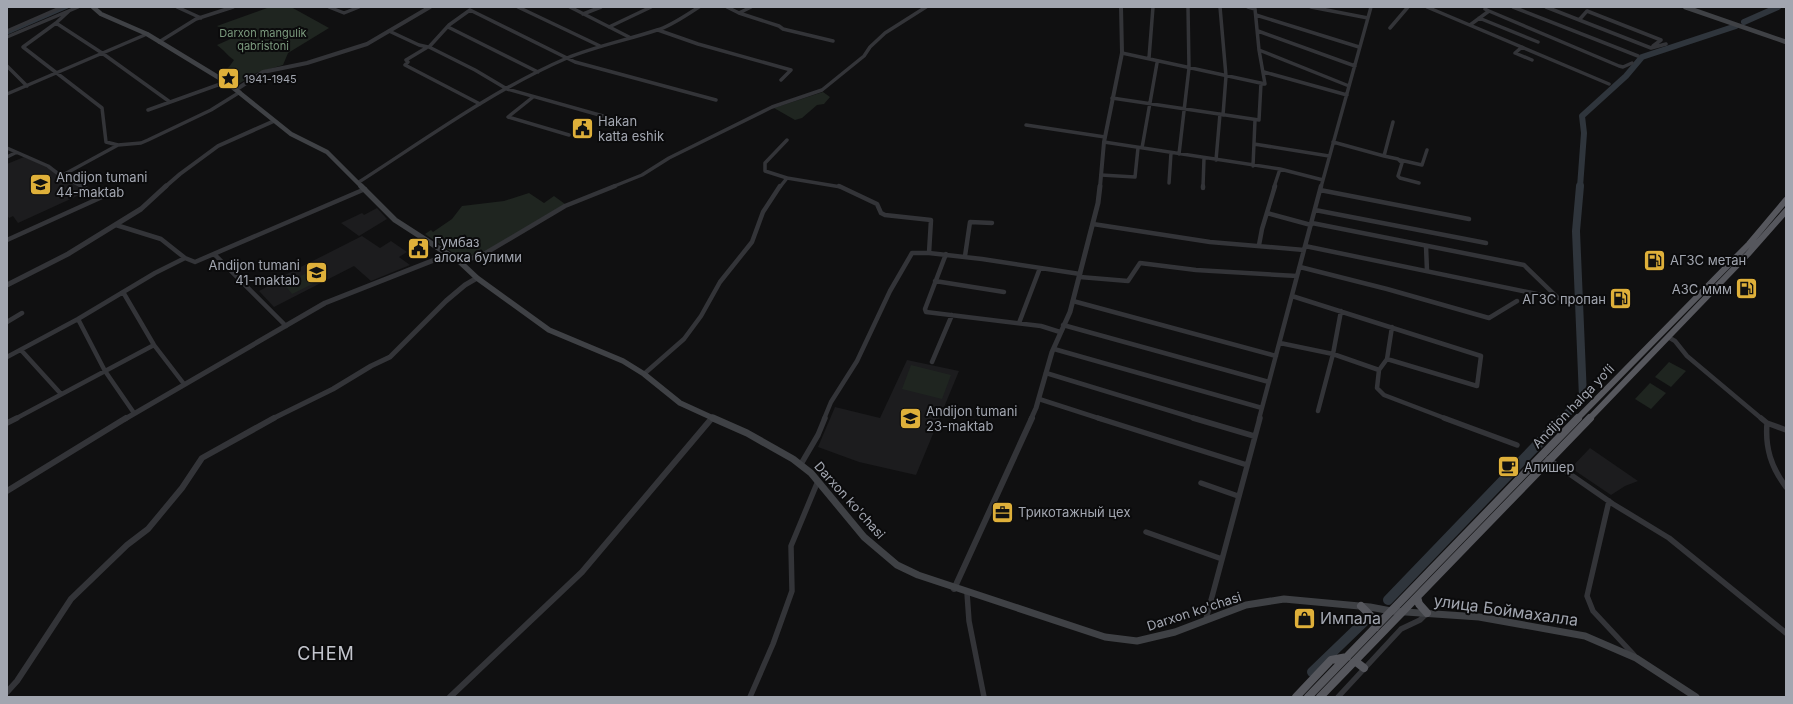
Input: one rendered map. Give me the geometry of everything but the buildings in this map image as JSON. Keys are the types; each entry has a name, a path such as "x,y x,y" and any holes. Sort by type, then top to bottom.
{"highway":[{"name":"Andijon halqa yo‘li","path":"1320,697 1375,628 1749,244 1786,200"},
{"name":"Andijon halqa yo‘li","path":"1308,697 1403,612 1548,459 1748,254 1786,210"},
{"path":"1417,597 1419,604 1427,613"},
{"path":"1361,606 1374,619 1375,628"},
{"path":"1296,697 1332,660 1351,659 1364,668"}],"main road":[{"name":"Darxon ko'chasi","path":"92,7 101,14 147,34 226,82 291,134 327,152 359,182 395,220 460,262 477,278 549,330 622,361 644,374 680,403 747,432 800,464 818,481 864,537 897,565 918,576 1105,637 1137,641 1175,632 1246,605 1284,599 1361,606 1391,611"},
{"path":"1685,7 1786,42"},
{"name":"улица Боймахалла","path":"1391,611 1479,618 1585,636 1636,658 1688,690 1696,697"}],"street":[{"path":"7,31 62,7"},
{"path":"7,37 78,7"},
{"path":"177,7 201,18"},
{"path":"159,42 196,19 233,7"},
{"path":"329,7 344,14 359,7"},
{"path":"61,176 118,145 148,140 211,110 263,72 307,63 362,46 430,7"},
{"path":"473,7 448,27 428,47 406,60 408,62 405,65 480,104"},
{"path":"518,7 600,46"},
{"path":"570,7 629,37"},
{"path":"583,14 601,7"},
{"path":"609,27 651,7"},
{"path":"359,182 480,104 538,72 568,58 600,46 658,30 699,7"},
{"path":"727,7 739,13 779,26 782,29 833,41"},
{"path":"739,13 751,7"},
{"path":"460,262 484,254 565,206 642,175 669,158 772,107 822,90 864,56 870,47 885,33 926,7"},
{"path":"954,589 1036,408 1054,348 1073,302 1084,252 1093,224 1101,175 1104,139 1122,53 1121,7"},
{"path":"1149,58 1153,7"},
{"path":"1179,154 1189,68 1188,7"},
{"path":"1216,160 1226,76 1220,7"},
{"path":"1122,53 1265,84 1259,50 1255,9 1248,7"},
{"path":"1311,7 1368,18"},
{"path":"1206,619 1320,190 1324,180 1329,156 1371,7"},
{"path":"1390,28 1408,7"},
{"path":"1427,7 1609,84"},
{"path":"1486,7 1485,9 1489,11 1619,66 1623,67 1632,63"},
{"path":"1513,7 1638,56"},
{"path":"1546,7 1652,48 1666,44"},
{"path":"470,10 576,62 716,100"},
{"path":"69,11 56,23 23,47 102,108 106,142 118,145"},
{"path":"1470,25 1489,11"},
{"path":"1579,20 1587,11 1660,40 1652,48"},
{"path":"1256,15 1360,47"},
{"path":"1479,18 1538,42"},
{"path":"56,23 102,53 170,102"},
{"path":"448,27 538,72"},
{"path":"658,30 698,44 791,70 781,80"},
{"path":"389,31 428,47 475,70 507,89 603,116"},
{"path":"1258,31 1354,66"},
{"path":"7,94 147,34"},
{"path":"1522,48 1515,53 1532,60"},
{"path":"1259,50 1349,86"},
{"path":"1101,175 1135,177 1157,64"},
{"path":"7,66 27,86"},
{"path":"1264,72 1347,95"},
{"path":"148,110 226,82"},
{"path":"1112,98 1259,120 1261,83"},
{"path":"533,97 508,117 569,135"},
{"path":"1253,166 1255,120"},
{"path":"7,285 68,254 141,209 180,174 218,146 274,121"},
{"path":"1384,156 1394,122"},
{"path":"1026,125 1104,139 1140,148 1280,169 1324,180"},
{"path":"787,140 777,152 767,160 764,168 765,170 787,178 838,186 877,204 881,212 885,215 931,220 929,253"},
{"path":"1333,142 1422,165 1427,150"},
{"path":"1254,144 1329,156"},
{"path":"7,148 15,153 48,166 61,176 102,197 7,240"},
{"path":"7,157 15,153"},
{"path":"1169,183 1171,153"},
{"path":"1203,188 1204,158"},
{"path":"1398,159 1402,163 1399,177 1419,183"},
{"path":"1259,246 1259,239 1280,169"},
{"path":"644,374 684,339 698,321 720,282 752,242 763,212 770,200 787,178"},
{"path":"116,225 161,239 185,258 195,262 365,190"},
{"path":"1320,190 1469,219"},
{"path":"1315,210 1486,243"},
{"path":"1267,213 1311,224 1524,265 1558,298"},
{"path":"965,256 970,222 992,223"},
{"path":"1093,224 1210,242 1305,248 1572,301"},
{"path":"1426,246 1427,271"},
{"path":"800,464 818,435 832,402 857,361 890,291 912,253 965,256 1080,275 1128,281 1140,263 1196,270 1297,276"},
{"path":"214,254 286,326"},
{"path":"946,254 934,281 925,312 1041,326 1060,332"},
{"path":"7,491 134,413 325,303 447,255"},
{"path":"7,357 78,319 155,273 185,258"},
{"path":"1300,267 1387,288 1489,318 1517,301"},
{"path":"1019,323 1040,268"},
{"path":"7,692 17,681 71,599 127,544 148,529 182,488 202,458 263,423 334,389 368,368 390,357 446,301 477,278"},
{"path":"934,281 1004,292"},
{"path":"123,292 154,345 184,384"},
{"path":"1292,296 1481,356 1477,386 1387,359"},
{"path":"1073,302 1276,356"},
{"path":"1318,411 1333,354 1341,311"},
{"path":"7,322 22,314"},
{"path":"932,362 952,315"},
{"path":"78,319 105,370 134,413"},
{"path":"1064,325 1269,382"},
{"path":"1392,327 1387,359 1379,370 1377,388 1384,395 1517,445"},
{"path":"1668,337 1675,341 1687,356 1767,423 1786,430"},
{"path":"1280,343 1333,354 1379,370"},
{"path":"7,423 154,345"},
{"path":"1054,348 1262,408"},
{"path":"21,350 61,394"},
{"path":"1046,373 1254,436"},
{"path":"1039,399 1247,466"},
{"path":"450,697 582,572 712,418"},
{"path":"1767,423 1766,450 1771,465 1786,487"},
{"path":"1548,459 1609,501 1669,538 1786,632"},
{"path":"750,697 773,644 792,591 791,546 818,481"},
{"path":"1201,483 1238,496"},
{"path":"1609,501 1587,596 1593,611 1636,658"},
{"path":"1146,532 1222,560"},
{"path":"967,593 969,621 984,697"},
{"path":"1338,697 1401,630 1420,620 1427,613"}],"shaded area":[{"name":"Andijon tumani 44-maktab","path":"24,157 47,166 88,191 18,223 13,216 9,218 7,215 7,164"},
{"path":"377,208 387,219 359,236 341,223 362,213 364,215"},
{"name":"Andijon tumani 41-maktab","path":"362,236 380,248 391,241 407,252 399,257 410,265 371,281 354,266 274,307 259,291 280,280 279,278"},
{"name":"Andijon tumani 23-maktab","path":"907,360 959,371 916,475 859,462 818,447 835,407 880,418"},
{"path":"1590,448 1638,481 1625,486 1611,495 1571,468"}],"green space":[{"name":"Darxon mangulik qabristoni","path":"270,7 291,7 329,28 288,53 283,65 256,73 237,85 218,74 229,67 234,60 217,45 235,37 217,26"},
{"path":"823,92 830,97 824,104 817,105 802,118 795,120 774,108"},
{"path":"529,193 544,203 554,196 565,204 486,251 462,259 425,234 431,230 433,232 452,219 462,206 504,201"},
{"path":"319,267 327,277 292,294 284,284"},
{"path":"1669,362 1686,371 1671,387 1655,377"},
{"path":"911,365 951,375 942,399 902,389"},
{"path":"1650,383 1666,393 1651,409 1635,399"}],"waterway":[{"path":"7,33 67,7"},
{"path":"1744,22 1778,7"},
{"path":"1580,187 1584,133 1582,116 1626,76 1642,57 1736,26"},
{"path":"1562,419 1583,397 1576,231 1580,186"},
{"path":"1388,600 1563,418"},
{"path":"1312,672 1367,619"}],"place":[{"name":"1941-1945","path":"229,79"},
{"name":"Hakan katta eshik","path":"582,128"},
{"name":"Andijon tumani 44-maktab","path":"40,184"},
{"name":"Гумбаз алока булими","path":"419,249"},
{"name":"АГЗС метан","path":"1654,260"},
{"name":"Andijon tumani 41-maktab","path":"316,272"},
{"name":"АЗС ммм","path":"1747,289"},
{"name":"АГЗС пропан","path":"1621,299"},
{"name":"Andijon tumani 23-maktab","path":"910,418"},
{"name":"Алишер","path":"1508,467"},
{"name":"Трикотажный цех","path":"1002,512"},
{"name":"Импала","path":"1304,618"}],"district":[{"name":"CHEM","path":"326,654"}]}
